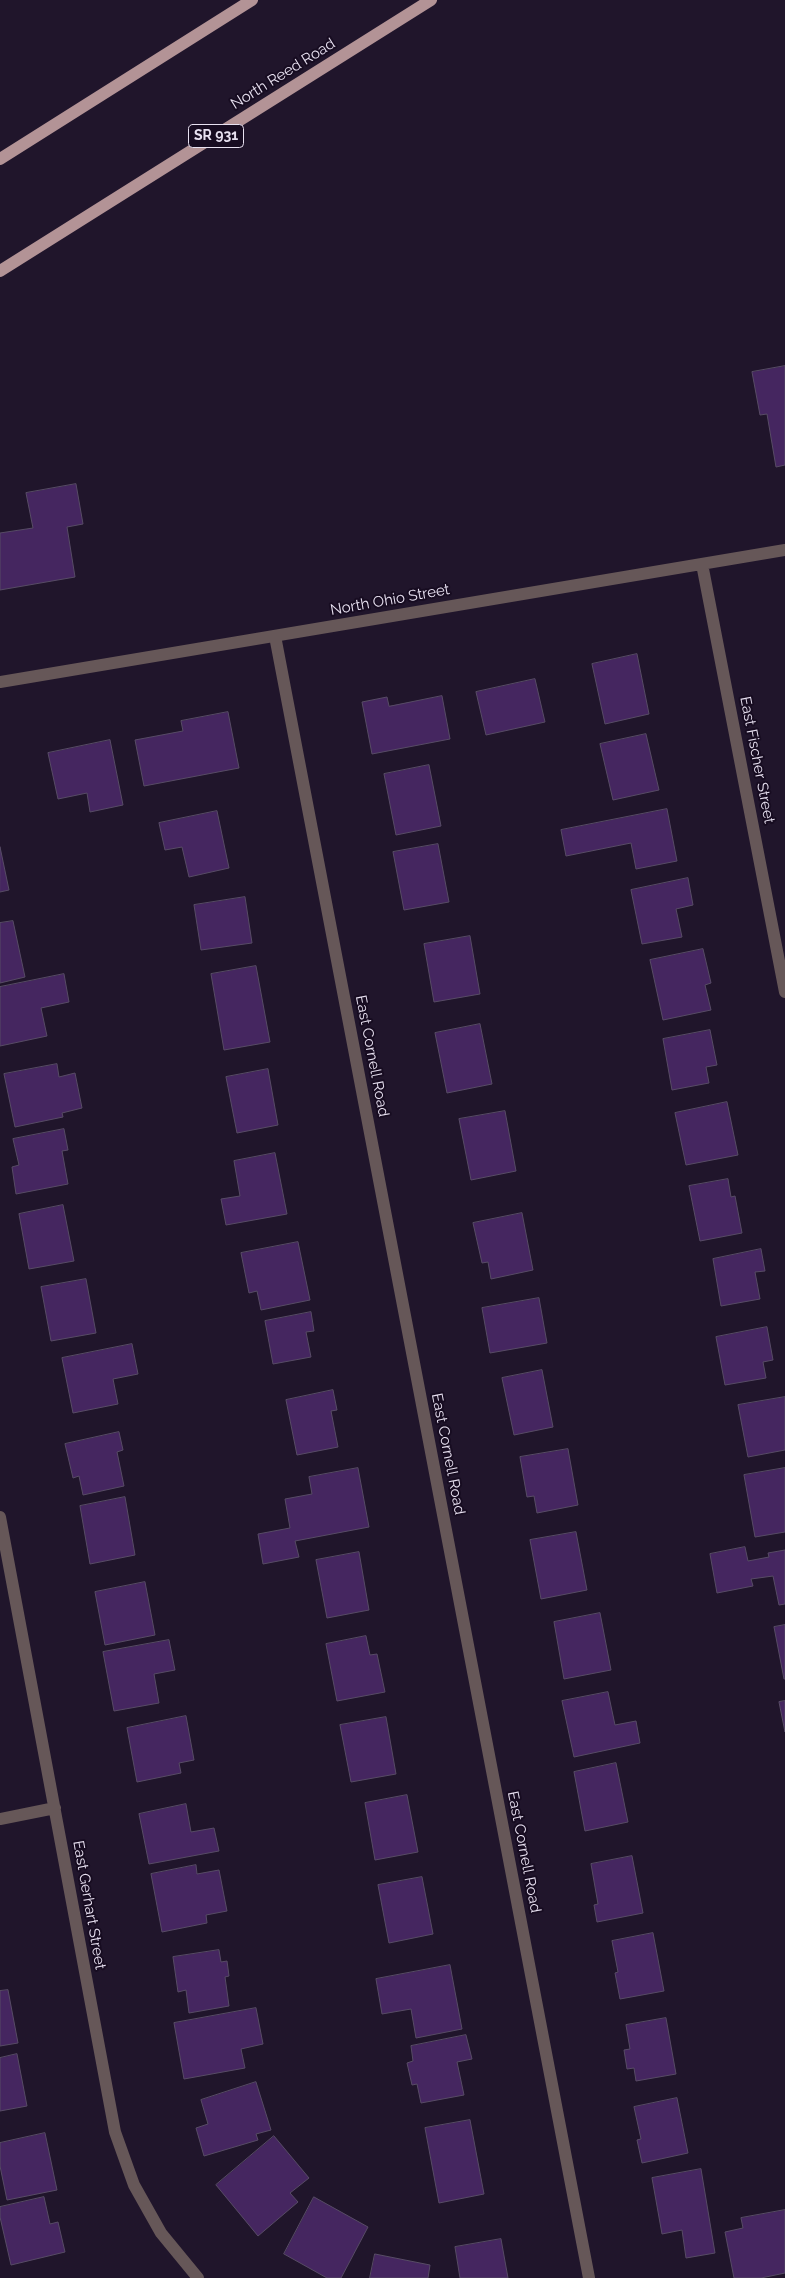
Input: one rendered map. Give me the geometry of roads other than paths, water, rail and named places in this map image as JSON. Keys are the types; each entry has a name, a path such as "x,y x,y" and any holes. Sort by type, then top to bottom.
{"main road":[{"path":"0,159 252,0"},
{"name":"North Reed Road","path":"0,271 431,0"}],"street":[{"name":"North Ohio Street","path":"0,682 785,550"},
{"name":"East Fischer Street","path":"702,564 785,992"},
{"name":"East Cornell Road","path":"275,636 589,2278"},
{"name":"East Gerhart Street","path":"0,1517 115,2132 134,2185 161,2233 198,2278"},
{"path":"0,1819 55,1808"}]}
